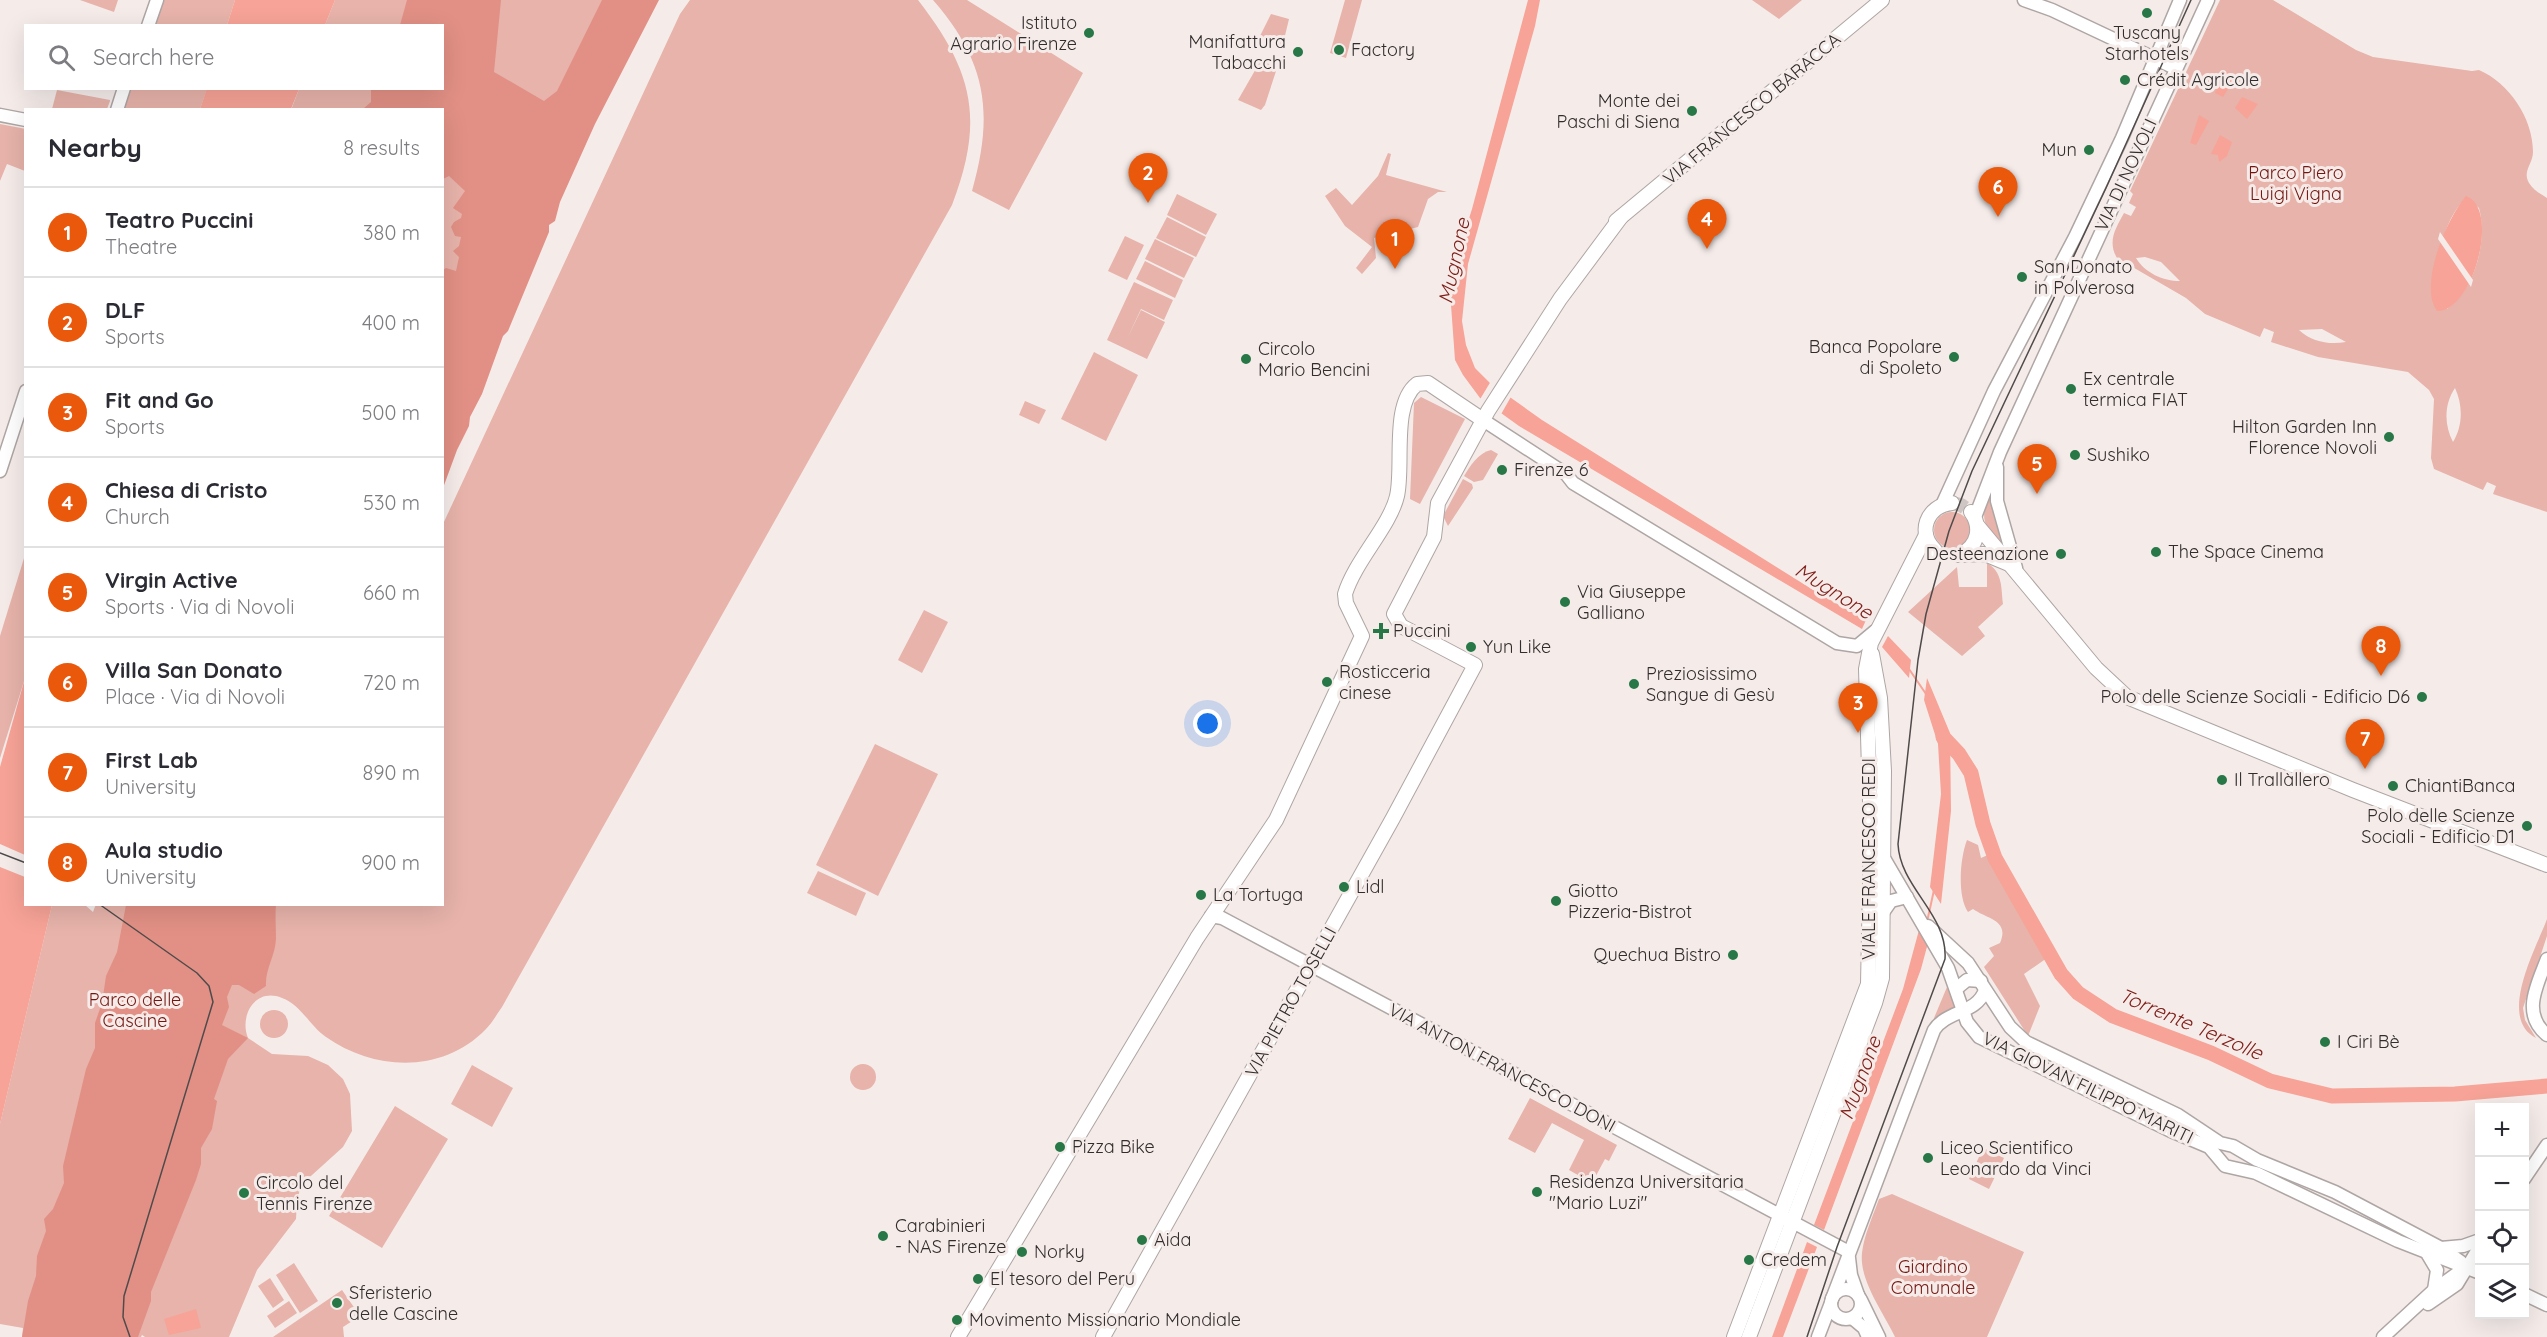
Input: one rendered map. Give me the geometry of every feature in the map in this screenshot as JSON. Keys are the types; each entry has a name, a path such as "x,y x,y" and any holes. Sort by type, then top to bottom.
{"main road":[{"name":"VIA FRANCESCO BARACCA","path":"1476,665 1401,626 1394,614 1434,537 1438,503 1485,416 1560,299 1621,217 1882,0"},
{"path":"958,1337 1211,916 1266,838 1306,759 1362,636 1346,603 1345,594 1397,495 1402,417 1411,389 1416,384 1428,383 1485,416"},
{"name":"VIA DI NOVOLI","path":"1870,641 1926,536 1928,518 1947,504"},
{"name":"VIA DI NOVOLI","path":"1974,518 1975,542 1969,549 1958,555 1985,554 2016,568"},
{"path":"1974,518 1984,536 2016,568 2096,668 2114,687 2133,700 2504,851 2547,865"},
{"path":"1913,561 1935,551 1926,536"},
{"name":"VIALE FRANCESCO REDI","path":"1734,1337 1868,984 1870,837 1866,675 1870,641"},
{"name":"VIALE FRANCESCO REDI","path":"1749,1337 1879,989 1884,911 1881,709 1870,641"},
{"name":"VIA PIETRO TOSELLI","path":"1103,1337 1311,966 1476,665"}],"street":[{"path":"149,24 157,0"},
{"path":"2024,0 2052,10 2175,68"},
{"name":"VIA DI NOVOLI","path":"1947,504 1994,391 2097,190 2180,0"},
{"name":"VIA DI NOVOLI","path":"1974,518 2000,453 2208,0"},
{"path":"118,108 123,90"},
{"path":"0,115 24,120"},
{"path":"0,471 24,397"},
{"path":"1485,416 1566,474 1574,483 1837,644 1852,647 1870,641"},
{"path":"2000,453 1995,477 1996,495 2016,568"},
{"name":"VIA GIOVAN FILIPPO MARITI","path":"1870,837 1935,939 1970,1026 1979,1037 2171,1131 2200,1142 2209,1147 2225,1166 2234,1166 2256,1173 2428,1255 2475,1271"},
{"path":"1884,911 1890,901 1907,897"},
{"name":"VIA ANTON FRANCESCO DONI","path":"1211,916 1222,918 1849,1252"},
{"name":"VIA GIOVAN FILIPPO MARITI","path":"1935,939 1968,963 2010,1027 2026,1042 2178,1115 2215,1140 2335,1192 2441,1248 2466,1267"},
{"path":"2547,959 2532,1006 2537,1025 2547,1035"},
{"path":"1956,989 1967,980 1983,986"},
{"name":"VIA GIOVAN FILIPPO MARITI","path":"1964,1011 1977,1003 1983,986"},
{"path":"1818,1337 1934,1030 1944,1019 1964,1011"},
{"path":"2529,1172 2547,1145"},
{"path":"2220,1160 2223,1149 2235,1148 2240,1160 2234,1166"},
{"path":"2441,1248 2463,1246 2475,1242"},
{"path":"1849,1252 1850,1271 1859,1297 1879,1337"},
{"path":"2383,1337 2450,1289 2475,1254"},
{"path":"2428,1255 2437,1270 2434,1290"},
{"path":"2407,1318 2434,1290 2466,1267"},
{"path":"1843,1289 1859,1297 1860,1309 1852,1318 1843,1319 1836,1316 1831,1301 1836,1292 1843,1289"},
{"path":"2529,1296 2547,1305"},
{"path":"1852,1318 1864,1328 1868,1337"}],"green space":[{"path":"80,0 118,0 114,12"},
{"path":"162,0 235,0 227,24 153,24"},
{"path":"335,0 654,0 595,116 499,338 444,477 444,108 292,108 299,90 444,90 444,24 325,24"},
{"path":"407,0 501,0 494,72 544,101 557,91 602,0 659,0 595,124 560,202 555,221 549,225 549,232 508,331 503,336 444,485 444,269 456,271 459,257 453,251 459,246 461,237 455,236 451,227 461,218 462,214 453,208 465,191 449,176 444,178 444,108 364,108 371,102 371,90 444,90 444,24 400,24"},
{"path":"690,0 918,0 951,50 962,73 968,97 970,121 968,147 952,205 502,1007 488,1027 469,1044 450,1054 408,1063 386,1061 345,1048 326,1037 289,1001 272,996 257,1000 248,1013 246,1021 248,1038 272,1054 308,1056 328,1065 343,1079 350,1094 352,1131 343,1147 301,1185 296,1219 257,1270 229,1337 145,1337 142,1335 141,1337 22,1337 23,1328 0,1324 0,1124 52,906 86,906 93,912 95,906 444,906 444,522 680,14"},
{"path":"933,0 967,0 1083,73 1009,210 972,191 983,137 984,113 981,90 975,67 965,45"},
{"path":"1345,0 1362,0 1346,58 1330,53"},
{"path":"1752,0 1802,0 1779,19"},
{"name":"Parco Piero Luigi Vigna","path":"2220,0 2273,0 2356,50 2373,57 2472,71 2479,70 2490,76 2509,93 2524,115 2532,139 2533,152 2527,179 2537,192 2547,198 2547,512 2493,494 2496,486 2487,482 2483,490 2434,469 2431,458 2434,399 2429,390 2408,372 2318,357 2271,342 2274,332 2264,328 2260,337 2205,314 2186,298 2117,258 2113,246 2116,229 2124,213 2131,216 2136,207 2129,203 2133,194 2130,191","holes":["2466,197 2479,208 2482,235 2472,277 2457,300 2447,309 2443,263 2444,237 2455,211","2145,257 2161,262 2180,281 2167,280 2155,275 2144,268 2136,258","2322,329 2346,342 2321,342 2299,330","2455,388 2461,408 2459,429 2453,442 2446,415 2451,394"]},
{"path":"1271,14 1289,19 1282,48 1260,36"},
{"path":"1261,60 1277,68 1265,105 1261,110 1238,100"},
{"path":"57,90 110,100 107,108 52,108"},
{"path":"129,90 207,90 200,108 123,108"},
{"path":"0,124 24,129 24,171 7,164 0,181"},
{"path":"1388,153 1391,154 1386,175 1447,192 1438,192 1428,199 1418,227 1374,238 1376,258 1362,274 1356,268 1372,247 1345,226 1325,196 1336,188 1352,205 1378,176"},
{"path":"1177,194 1217,214 1206,235 1167,215"},
{"path":"1167,217 1206,237 1196,257 1156,238"},
{"path":"1125,236 1144,245 1127,280 1108,271"},
{"path":"1155,239 1194,258 1184,278 1145,259"},
{"path":"1145,261 1183,280 1175,298 1136,279"},
{"path":"1134,282 1173,300 1164,320 1141,309 1126,341 1141,310 1165,322 1147,359 1107,340"},
{"path":"1094,352 1138,375 1106,441 1061,419"},
{"path":"1421,397 1465,419 1420,504 1410,499 1414,403"},
{"path":"1025,401 1046,410 1039,424 1019,415"},
{"path":"1491,450 1498,454 1483,480 1474,482 1464,476 1478,457"},
{"path":"1463,479 1472,484 1473,488 1448,526 1443,516"},
{"path":"1992,485 2005,541 2001,543 1988,529 1984,516"},
{"path":"1952,512 1965,517 1970,530 1965,543 1952,548 1939,543 1934,530 1939,517"},
{"path":"24,558 24,681 0,758 0,636"},
{"path":"1987,563 1999,576 2003,604 1978,627 1985,636 1962,656 1908,612 1957,567 1959,587 1987,587"},
{"path":"924,610 948,622 922,673 898,660"},
{"path":"875,744 938,774 878,896 816,865"},
{"path":"1967,840 1978,845 1981,858 1990,854 2047,958 2024,974 2040,1006 2028,1036 1984,967 1994,956 1989,948 2000,943 2002,929 1996,921 1973,909 1968,912 1962,897 1961,877"},
{"path":"818,871 866,893 856,916 807,893"},
{"name":"Parco delle Cascine","path":"126,906 276,906 276,939 266,986 254,994 239,985 232,985 227,997 229,1007 222,1025 248,1038 228,1059 214,1099 217,1101 212,1129 201,1148 201,1164 196,1180 151,1292 151,1301 138,1337 22,1337 28,1301 36,1276 37,1256 46,1231 44,1219 53,1209 64,1183 63,1166 86,1069 95,1048 95,1023 102,1003 106,976 117,952"},
{"path":"2547,919 2547,936 2523,1008 2525,1020 2536,1038 2525,1028 2520,1015 2519,999 2528,965"},
{"path":"1947,987 1956,1008 1929,1030"},
{"path":"274,1010 284,1014 288,1024 284,1034 274,1038 264,1034 260,1024 264,1014"},
{"path":"863,1064 872,1068 876,1077 872,1086 863,1090 854,1086 850,1077 854,1068"},
{"path":"472,1065 513,1088 492,1127 451,1104"},
{"path":"1530,1098 1617,1145 1609,1161 1605,1159 1592,1183 1569,1170 1584,1140 1552,1123 1535,1153 1508,1139"},
{"path":"395,1106 448,1139 382,1248 329,1216"},
{"path":"1983,1148 2004,1158 1989,1189 1969,1179"},
{"name":"Giardino Comunale","path":"1892,1194 2024,1252 1987,1337 1895,1337 1868,1286 1862,1264 1865,1239 1879,1199"},
{"path":"294,1263 318,1301 300,1313 276,1275"},
{"path":"270,1278 284,1300 273,1308 258,1286"},
{"name":"Sferisterio delle Cascine","path":"342,1290 360,1316 343,1327 344,1337 273,1337"},
{"path":"289,1301 297,1313 275,1328 267,1316"}],"shaded area":[{"path":"235,0 335,0 325,24 227,24"},
{"path":"1528,0 1540,0 1535,26 1468,264 1462,321 1466,345 1475,368 1490,383 1542,420 1818,593 1866,620 1862,629 1519,426 1480,398 1455,360 1451,282"},
{"path":"2227,72 2235,77 2223,97 2215,93 2220,78"},
{"path":"206,90 299,90 291,108 200,108"},
{"path":"2242,97 2258,104 2247,119 2235,108"},
{"path":"2199,115 2209,121 2196,145 2190,143"},
{"path":"2220,135 2232,142 2227,156 2219,162 2218,155 2211,154"},
{"path":"2466,196 2476,205 2481,220 2482,238 2478,259 2462,295 2450,307 2437,311 2432,299 2431,285 2437,252 2443,235"},
{"path":"1888,636 1911,660 1909,678 1882,647"},
{"path":"1927,678 1950,733 1951,811 1941,904 1930,887 1941,794 1938,744 1924,700"},
{"path":"24,682 24,906 52,906 0,1124 0,767"},
{"path":"1919,930 1928,943 1921,969 1824,1230 1814,1225 1903,989"},
{"path":"1807,1242 1817,1247 1783,1337 1772,1337"},
{"path":"196,1309 201,1328 169,1335 164,1319"}],"pier":[{"path":"2440,232 2473,280 2471,287 2438,239"},
{"path":"1491,381 1512,395 1500,416 1479,401"},
{"path":"0,844 24,855 24,877 0,867"}],"waterway":[{"name":"Mugnone","path":"1909,669 1926,694"},
{"name":"Torrente Terzolle","path":"1943,737 1959,754 1971,773 1983,824 1995,858 2061,974 2078,993 2113,1016 2211,1053 2270,1081 2332,1096 2455,1094 2547,1086"},
{"name":"Mugnone","path":"1927,922 1934,890"}],"tunnel":[{"path":"1952,503 1961,505 1971,512"},
{"path":"1935,550 1946,555 1958,555"}],"tram line":[{"path":"1807,1337 1837,1247 1945,959 1944,943 1939,928 1907,874 1898,844 1918,660 1926,614 1949,531 1972,471 2106,188 2191,0"},
{"path":"0,853 24,862"},
{"path":"102,906 197,973 209,986 213,1002 124,1296 123,1317 130,1337"}],"place":[{"name":"Tuscany Starhotels","path":"2147,13"},
{"name":"Istituto Agrario Firenze","path":"1089,33"},
{"name":"Factory","path":"1339,50"},
{"name":"Manifattura Tabacchi","path":"1298,52"},
{"name":"Crédit Agricole","path":"2125,80"},
{"name":"Monte dei Paschi di Siena","path":"1692,111"},
{"name":"Mun","path":"2089,150"},
{"name":"DLF","path":"1148,203"},
{"name":"Villa San Donato","path":"1998,217"},
{"name":"Chiesa di Cristo","path":"1707,249"},
{"name":"Teatro Puccini","path":"1395,269"},
{"name":"San Donato in Polverosa","path":"2022,277"},
{"name":"Banca Popolare di Spoleto","path":"1954,357"},
{"name":"Circolo Mario Bencini","path":"1246,359"},
{"name":"Ex centrale termica FIAT","path":"2071,389"},
{"name":"Hilton Garden Inn Florence Novoli","path":"2389,437"},
{"name":"Sushiko","path":"2075,455"},
{"name":"Firenze 6","path":"1502,470"},
{"name":"Virgin Active","path":"2037,494"},
{"name":"The Space Cinema","path":"2156,552"},
{"name":"Desteenazione","path":"2061,554"},
{"name":"Via Giuseppe Galliano","path":"1565,602"},
{"name":"Puccini","path":"1381,631"},
{"name":"Yun Like","path":"1471,647"},
{"name":"Aula studio","path":"2381,676"},
{"name":"Rosticceria cinese","path":"1327,682"},
{"name":"Preziosissimo Sangue di Gesù","path":"1634,684"},
{"name":"Polo delle Scienze Sociali - Edificio D6","path":"2422,697"},
{"name":"Fit and Go","path":"1858,733"},
{"name":"First Lab","path":"2365,769"},
{"name":"Il Trallàllero","path":"2222,780"},
{"name":"ChiantiBanca","path":"2393,786"},
{"name":"Polo delle Scienze Sociali - Edificio D1","path":"2527,826"},
{"name":"Lidl","path":"1344,887"},
{"name":"La Tortuga","path":"1201,895"},
{"name":"Giotto Pizzeria-Bistrot","path":"1556,901"},
{"name":"Quechua Bistro","path":"1733,955"},
{"name":"I Ciri Bè","path":"2325,1042"},
{"name":"Pizza Bike","path":"1060,1147"},
{"name":"Liceo Scientifico Leonardo da Vinci","path":"1928,1158"},
{"name":"Residenza Universitaria \"Mario Luzi\"","path":"1537,1192"},
{"name":"Circolo del Tennis Firenze","path":"244,1193"},
{"name":"Carabinieri - NAS Firenze","path":"883,1236"},
{"name":"Aida","path":"1142,1240"},
{"name":"Norky","path":"1022,1252"},
{"name":"Credem","path":"1749,1260"},
{"name":"El tesoro del Peru","path":"978,1279"},
{"name":"Sferisterio delle Cascine","path":"337,1303"},
{"name":"Movimento Missionario Mondiale","path":"957,1320"}]}
